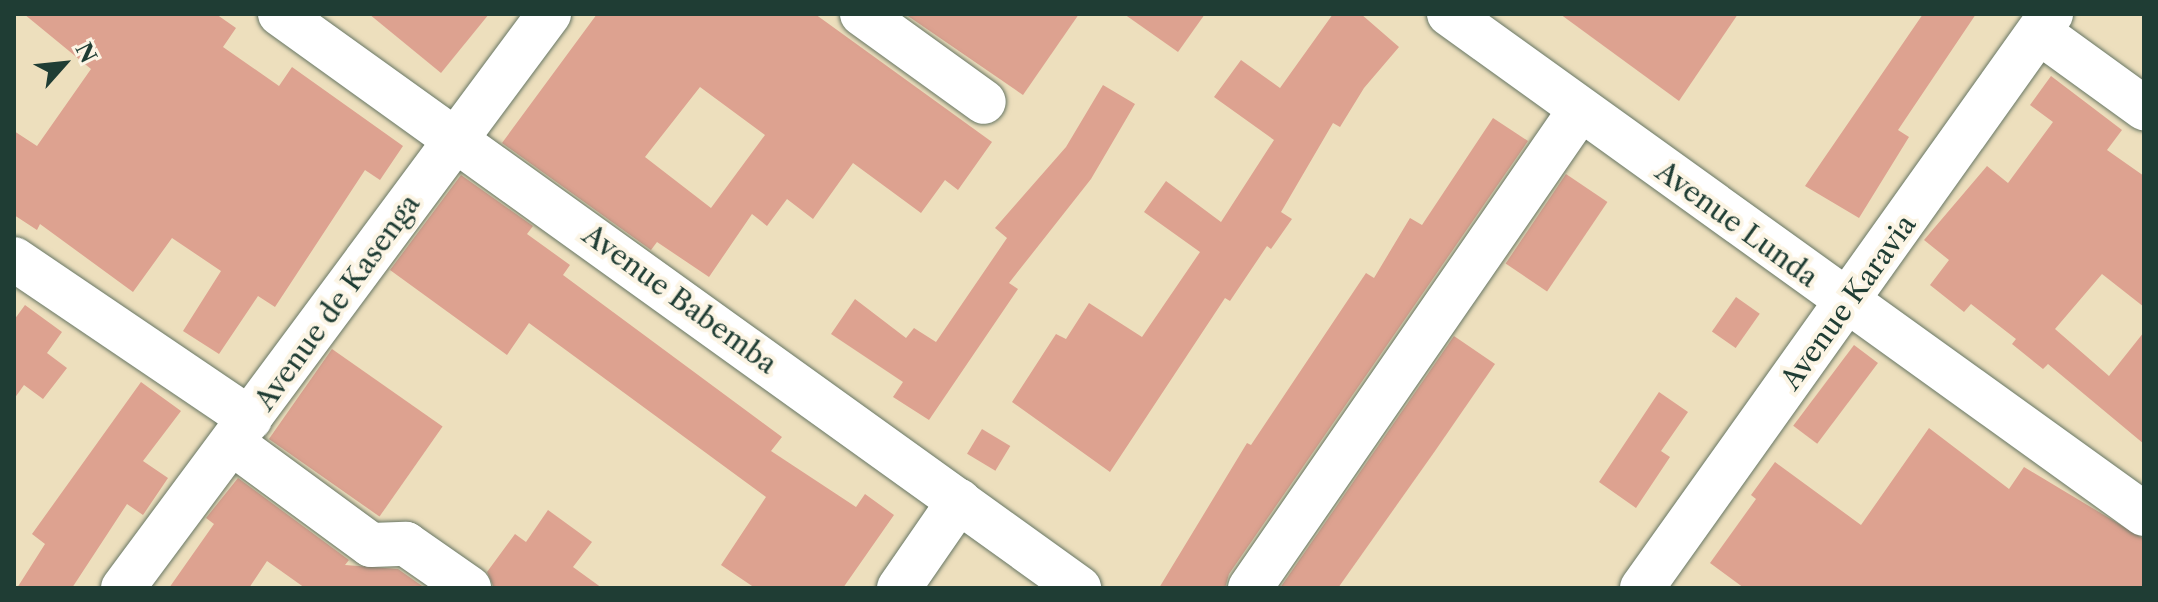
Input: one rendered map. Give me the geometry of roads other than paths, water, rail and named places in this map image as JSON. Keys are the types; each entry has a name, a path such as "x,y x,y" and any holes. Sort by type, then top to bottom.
{"street":[{"name":"Avenue Babemba","path":"280,14 458,138 1079,588"},
{"name":"Avenue de Kasenga","path":"123,588 549,14"},
{"path":"862,14 984,102"},
{"name":"Avenue Lunda","path":"1449,14 1847,304 2144,514"},
{"path":"2045,23 2144,108"},
{"name":"Avenue Karavia","path":"1652,584 2045,23"},
{"path":"1250,588 1580,110"},
{"path":"14,259 241,431 371,545 406,544 469,588"},
{"path":"899,588 959,501"}]}
